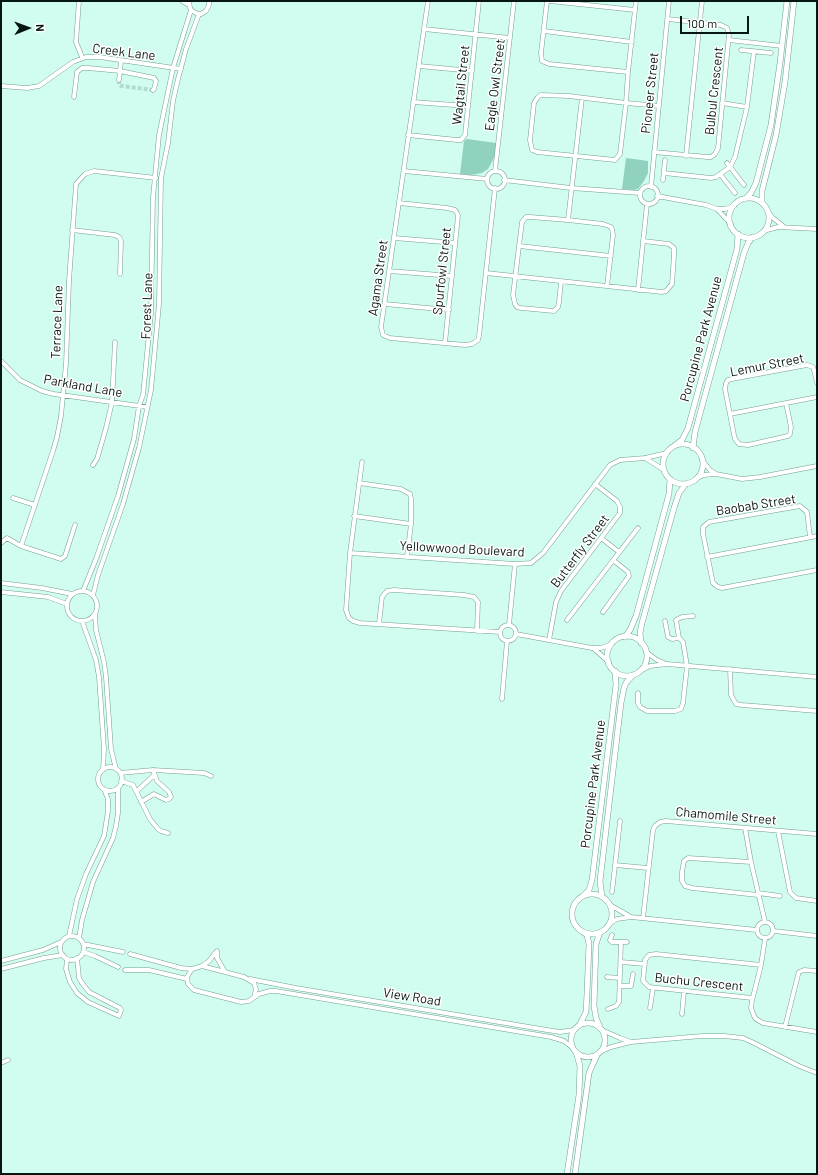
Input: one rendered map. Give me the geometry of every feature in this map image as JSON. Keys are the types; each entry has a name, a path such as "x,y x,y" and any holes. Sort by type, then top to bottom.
{"street":[{"path":"79,1 76,42 82,58"},
{"path":"182,1 189,3 191,10 194,13 200,14"},
{"name":"Forest Lane","path":"93,595 98,574 123,504 139,448 151,390 159,304 161,178 168,143 173,101 181,69 193,30 200,14 206,11 209,1"},
{"name":"Agama Street","path":"428,1 381,327 382,332 386,336 468,345 478,340 495,188"},
{"name":"Wagtail Street","path":"408,135 461,140 465,135 479,1"},
{"name":"Eagle Owl Street","path":"495,171 514,1"},
{"path":"547,1 541,58 542,61 545,63 628,72"},
{"path":"550,1 635,10"},
{"path":"636,1 626,103 620,154 618,157 615,160 611,160 537,152 532,150 530,140 534,103 538,96 582,98 626,103 659,106"},
{"name":"Pioneer Street","path":"650,187 669,1"},
{"path":"686,156 702,1"},
{"path":"745,199 754,188 763,157 776,94 787,1"},
{"path":"762,203 762,191 776,135 784,90 794,1"},
{"name":"Forest Lane","path":"83,591 99,552 118,496 134,439 143,395 146,377 151,313 154,178 161,118 173,68 191,10"},
{"name":"Bulbul Crescent","path":"654,152 686,156 712,157 717,152 729,40 728,31 724,26 668,19"},
{"path":"424,29 476,36 510,38"},
{"path":"544,31 632,42"},
{"path":"729,40 782,46"},
{"path":"741,50 771,53"},
{"path":"664,173 711,178 730,167 735,157 746,107 754,51"},
{"name":"Creek Lane","path":"1,86 27,88 39,86 73,62 82,58 92,57 181,69"},
{"path":"119,80 121,60"},
{"path":"419,66 472,71"},
{"path":"74,97 79,70 88,68 120,71 154,78 156,81 153,90"},
{"path":"568,220 582,98"},
{"path":"414,102 468,106"},
{"path":"722,103 746,107"},
{"path":"663,180 665,160"},
{"path":"727,163 744,185"},
{"name":"Terrace Lane","path":"21,546 57,437 64,395 72,230 75,189 78,180 85,174 94,171 161,178"},
{"path":"404,171 487,179"},
{"path":"495,171 501,173 504,180 502,186 495,188 489,185 487,179 489,174 495,171"},
{"path":"720,174 735,193"},
{"path":"504,180 571,188 640,193"},
{"path":"650,187 655,190 657,196 653,203 647,204 642,201 640,193 643,189 650,187"},
{"path":"657,196 694,202 716,209 734,206"},
{"path":"731,224 730,216 738,201 754,199 762,203 773,218 784,226"},
{"name":"Spurfowl Street","path":"399,203 447,208 455,210 458,216 445,343"},
{"path":"638,290 647,204"},
{"path":"716,209 731,224 738,234 742,236 753,237 767,230 784,226 817,229"},
{"path":"762,232 768,223 768,212"},
{"path":"561,282 560,302 554,310 521,308 517,307 513,300 522,222 526,217 530,216 603,224 610,227 613,232 607,286"},
{"path":"72,230 115,235 120,237 120,274"},
{"name":"Porcupine Park Avenue","path":"674,446 682,440 688,428 736,255 738,234"},
{"name":"Porcupine Park Avenue","path":"693,448 695,432 744,253 753,237"},
{"path":"394,238 455,243"},
{"path":"486,273 638,290 662,292 669,290 672,284 674,248 669,244 643,241"},
{"path":"519,246 611,256"},
{"path":"389,271 452,276"},
{"path":"385,304 449,310"},
{"path":"93,465 98,459 112,402 115,342"},
{"name":"Parkland Lane","path":"1,361 12,373 31,386 42,391 147,407"},
{"name":"Lemur Street","path":"786,403 791,431 788,436 748,445 739,444 735,439 725,389 728,380 805,365 810,366 814,370 817,383"},
{"path":"730,414 817,397"},
{"path":"625,637 636,616 669,494 670,480 664,470 663,461 667,453 674,446 684,445 693,448 700,455 710,470 716,474 735,479 748,479 817,466"},
{"name":"Yellowwood Boulevard","path":"350,553 515,564 531,563 539,557 610,466 626,458 645,458 667,453"},
{"path":"645,458 664,470"},
{"path":"697,478 700,473 702,460"},
{"path":"362,462 350,553 346,610 349,618 356,622 500,632"},
{"path":"642,670 647,658 640,634 642,623 679,493 686,484 697,478 704,475 716,474"},
{"path":"670,480 680,484 686,484"},
{"path":"359,483 402,489 408,492 411,499 411,524 407,557"},
{"name":"Butterfly Street","path":"549,640 556,602 561,591 619,515 621,510 617,501 595,484"},
{"path":"13,498 35,505"},
{"name":"Baobab Street","path":"810,537 807,512 800,506 709,522 703,527 707,557 713,582 720,588 817,570"},
{"path":"354,516 411,524"},
{"path":"1,543 7,538 21,546 61,559 65,556 75,525"},
{"path":"567,620 638,528"},
{"path":"707,557 817,536"},
{"path":"601,538 619,552"},
{"path":"603,612 629,576 628,572 613,560"},
{"path":"508,625 515,564"},
{"path":"1,583 72,594 83,591 93,595 98,605 95,615 96,630 104,662 112,749 116,769"},
{"path":"379,624 382,597 387,591 394,590 474,597 478,602 477,630"},
{"path":"1,592 48,597 67,604"},
{"path":"72,594 67,604 68,612 71,616 82,622 92,618 95,615"},
{"path":"638,692 638,703 640,707 647,711 681,709 687,666 683,642 679,638 676,620 682,617 693,616"},
{"path":"69,936 77,899 86,874 104,836 108,811 108,799 98,780 102,770 104,749 99,677 96,660 82,622"},
{"path":"665,622 668,637 672,639 679,638"},
{"path":"500,632 504,626 508,625"},
{"path":"500,632 502,638 507,641 514,639 516,634 515,628 508,625"},
{"path":"516,634 592,648 601,648 612,644"},
{"path":"609,662 608,653 612,644 616,640 625,637 632,637 642,643"},
{"path":"502,699 507,641"},
{"path":"592,648 609,662 615,672 623,676 633,675 650,666 667,664 817,677"},
{"path":"646,652 657,660 667,664"},
{"path":"730,669 731,695 736,704 817,711"},
{"name":"Porcupine Park Avenue","path":"583,896 589,890 592,880 616,685 615,672"},
{"name":"Porcupine Park Avenue","path":"602,897 600,881 621,704 626,683 633,675"},
{"path":"79,938 82,920 93,882 113,838 118,813 118,788 121,781 120,773 116,769 110,767 102,770"},
{"path":"120,773 153,770 204,773 212,776"},
{"path":"141,802 154,794 166,800 170,797 169,792 157,781 153,770"},
{"path":"137,791 154,775"},
{"path":"121,781 131,783 137,791 150,819 161,832 168,832"},
{"path":"104,789 111,791 118,788"},
{"path":"612,892 620,821"},
{"name":"Chamomile Street","path":"643,918 653,830 660,822 666,821 817,834"},
{"path":"745,828 751,862 765,922"},
{"path":"778,831 790,892 796,898 817,901"},
{"path":"751,862 688,858 684,861 682,881 685,886 692,888 780,896"},
{"path":"615,865 648,868"},
{"path":"567,1174 579,1095 580,1066 571,1038 574,1030 585,1015 587,1008 587,935 575,922 573,913 576,903 583,896 592,894 602,897 610,905 631,917"},
{"path":"609,924 612,915 610,905"},
{"path":"575,1174 589,1073 605,1043 604,1034 596,1018 594,1006 596,944 600,932 617,919 631,917 757,930"},
{"path":"765,922 772,925 774,932 771,936 764,938 758,935 757,930 760,924 765,922"},
{"path":"581,930 590,933 600,932"},
{"path":"774,932 817,936"},
{"path":"612,935 610,942 628,942"},
{"path":"1,961 43,950 61,942 69,936 79,938 83,944 82,952 77,958 67,959"},
{"path":"764,938 761,965 752,998 751,1008 756,1019 763,1023 817,1032"},
{"path":"61,942 60,949 67,959"},
{"path":"608,1009 618,1004 621,942"},
{"path":"83,944 123,952"},
{"path":"130,954 181,968 192,969 202,966 209,961 217,951 217,958 225,972"},
{"path":"82,952 95,956 118,968"},
{"name":"Buchu Crescent","path":"752,998 653,988 647,986 643,981 645,960 649,955 656,954 761,965"},
{"path":"1,969 44,958 63,955"},
{"path":"67,959 66,969 70,982 77,993 88,1002 119,1016 121,1010 120,1008 89,992 82,983 79,978 77,958"},
{"path":"620,962 645,964"},
{"name":"View Road","path":"202,966 248,978 296,988 555,1031 574,1030"},
{"path":"125,970 149,970 187,979 192,969"},
{"path":"784,1027 799,972 804,970 817,971"},
{"path":"620,986 631,986 633,974"},
{"path":"607,977 620,978"},
{"path":"248,978 256,986 254,997"},
{"name":"View Road","path":"187,979 188,984 194,990 227,999 245,1002 266,992 276,991 551,1037 564,1041 575,1050"},
{"path":"650,1008 653,988"},
{"path":"682,1014 684,991"},
{"path":"485,1026 486,1020"},
{"path":"579,1025 588,1022 592,1023 620,1038 631,1042"},
{"path":"575,1050 581,1056 586,1057 600,1053 611,1046 631,1042 702,1036 735,1037 752,1042 799,1066 817,1073"},
{"path":"1,1063 8,1060"}],"green space":[{"path":"467,139 496,143 495,155 492,162 488,169 482,173 471,175 460,174 464,141"},
{"path":"626,158 648,161 648,173 638,189 622,189"}],"tunnel":[{"path":"119,80 119,85 121,86 153,90"}]}
